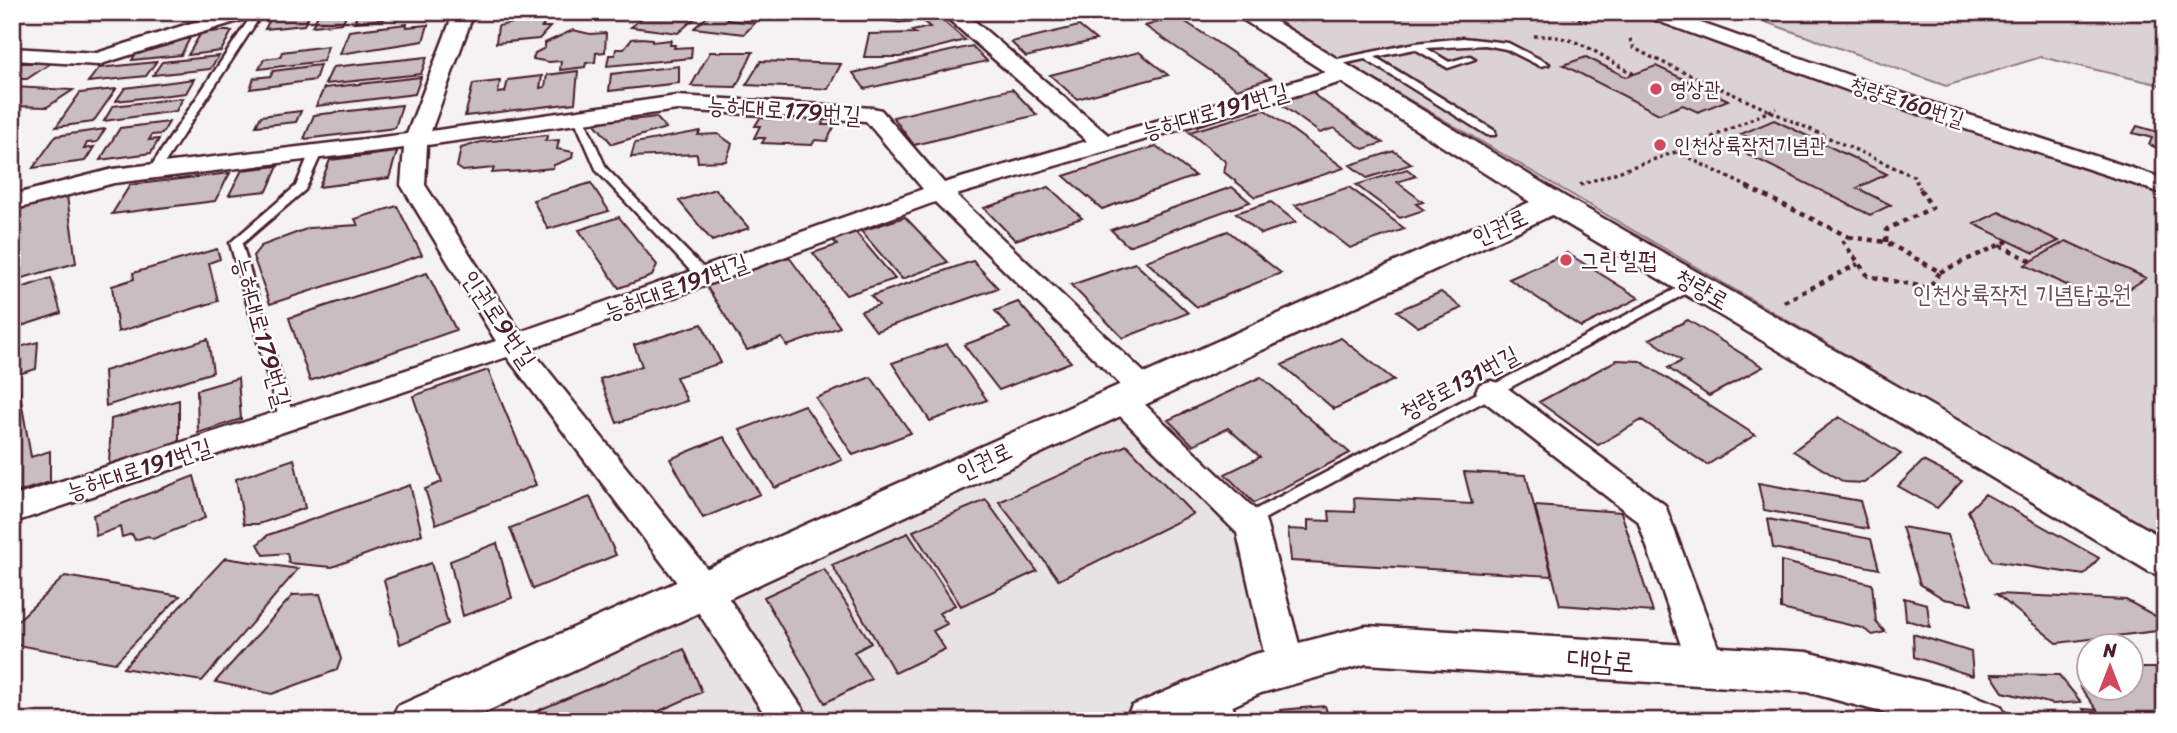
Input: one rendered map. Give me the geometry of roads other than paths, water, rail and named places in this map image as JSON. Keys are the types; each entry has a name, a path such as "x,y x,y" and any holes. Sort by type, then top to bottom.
{"street":[{"path":"12,54 98,59 247,12"},
{"name":"인권로9번길","path":"464,12 416,140 413,185 513,345 704,591 791,721"},
{"path":"875,12 899,15 944,12"},
{"path":"952,12 1103,143"},
{"name":"청량로","path":"1243,12 1346,65 1563,195 1693,284 2165,560"},
{"name":"청량로160번길","path":"1651,12 1863,88 2165,187"},
{"name":"능허대로191번길","path":"12,510 513,345 705,278 939,191 1103,143 1346,65"},
{"name":"능허대로179번길","path":"12,203 113,176 416,140 677,103 873,115 939,191 1131,393 1245,522"},
{"name":"인권로","path":"415,721 704,591 1563,195"},
{"path":"1491,391 1653,514 1706,666"},
{"path":"1245,522 1252,528 1286,666"},
{"name":"대암로","path":"1149,721 1223,705 1251,675 1366,645 1807,672 1965,713 1984,721"}],"lane":[{"path":"154,171 258,12"},
{"path":"1346,65 1451,43 1506,46 1544,64"},
{"path":"1419,48 1448,65 1470,60"},
{"path":"1346,65 1491,133"},
{"path":"578,116 601,169 705,278"},
{"name":"능허대로179번길","path":"287,420 236,243 301,188 316,152"},
{"name":"청량로131번길","path":"1245,522 1693,284"}],"place":[{"name":"영상관","path":"1656,89"},
{"name":"인천상륙작전기념관","path":"1660,145"},
{"name":"그린힐펍","path":"1566,260"}],"park label":[{"name":"인천상륙작전 기념탑공원","path":"2022,294"}]}
